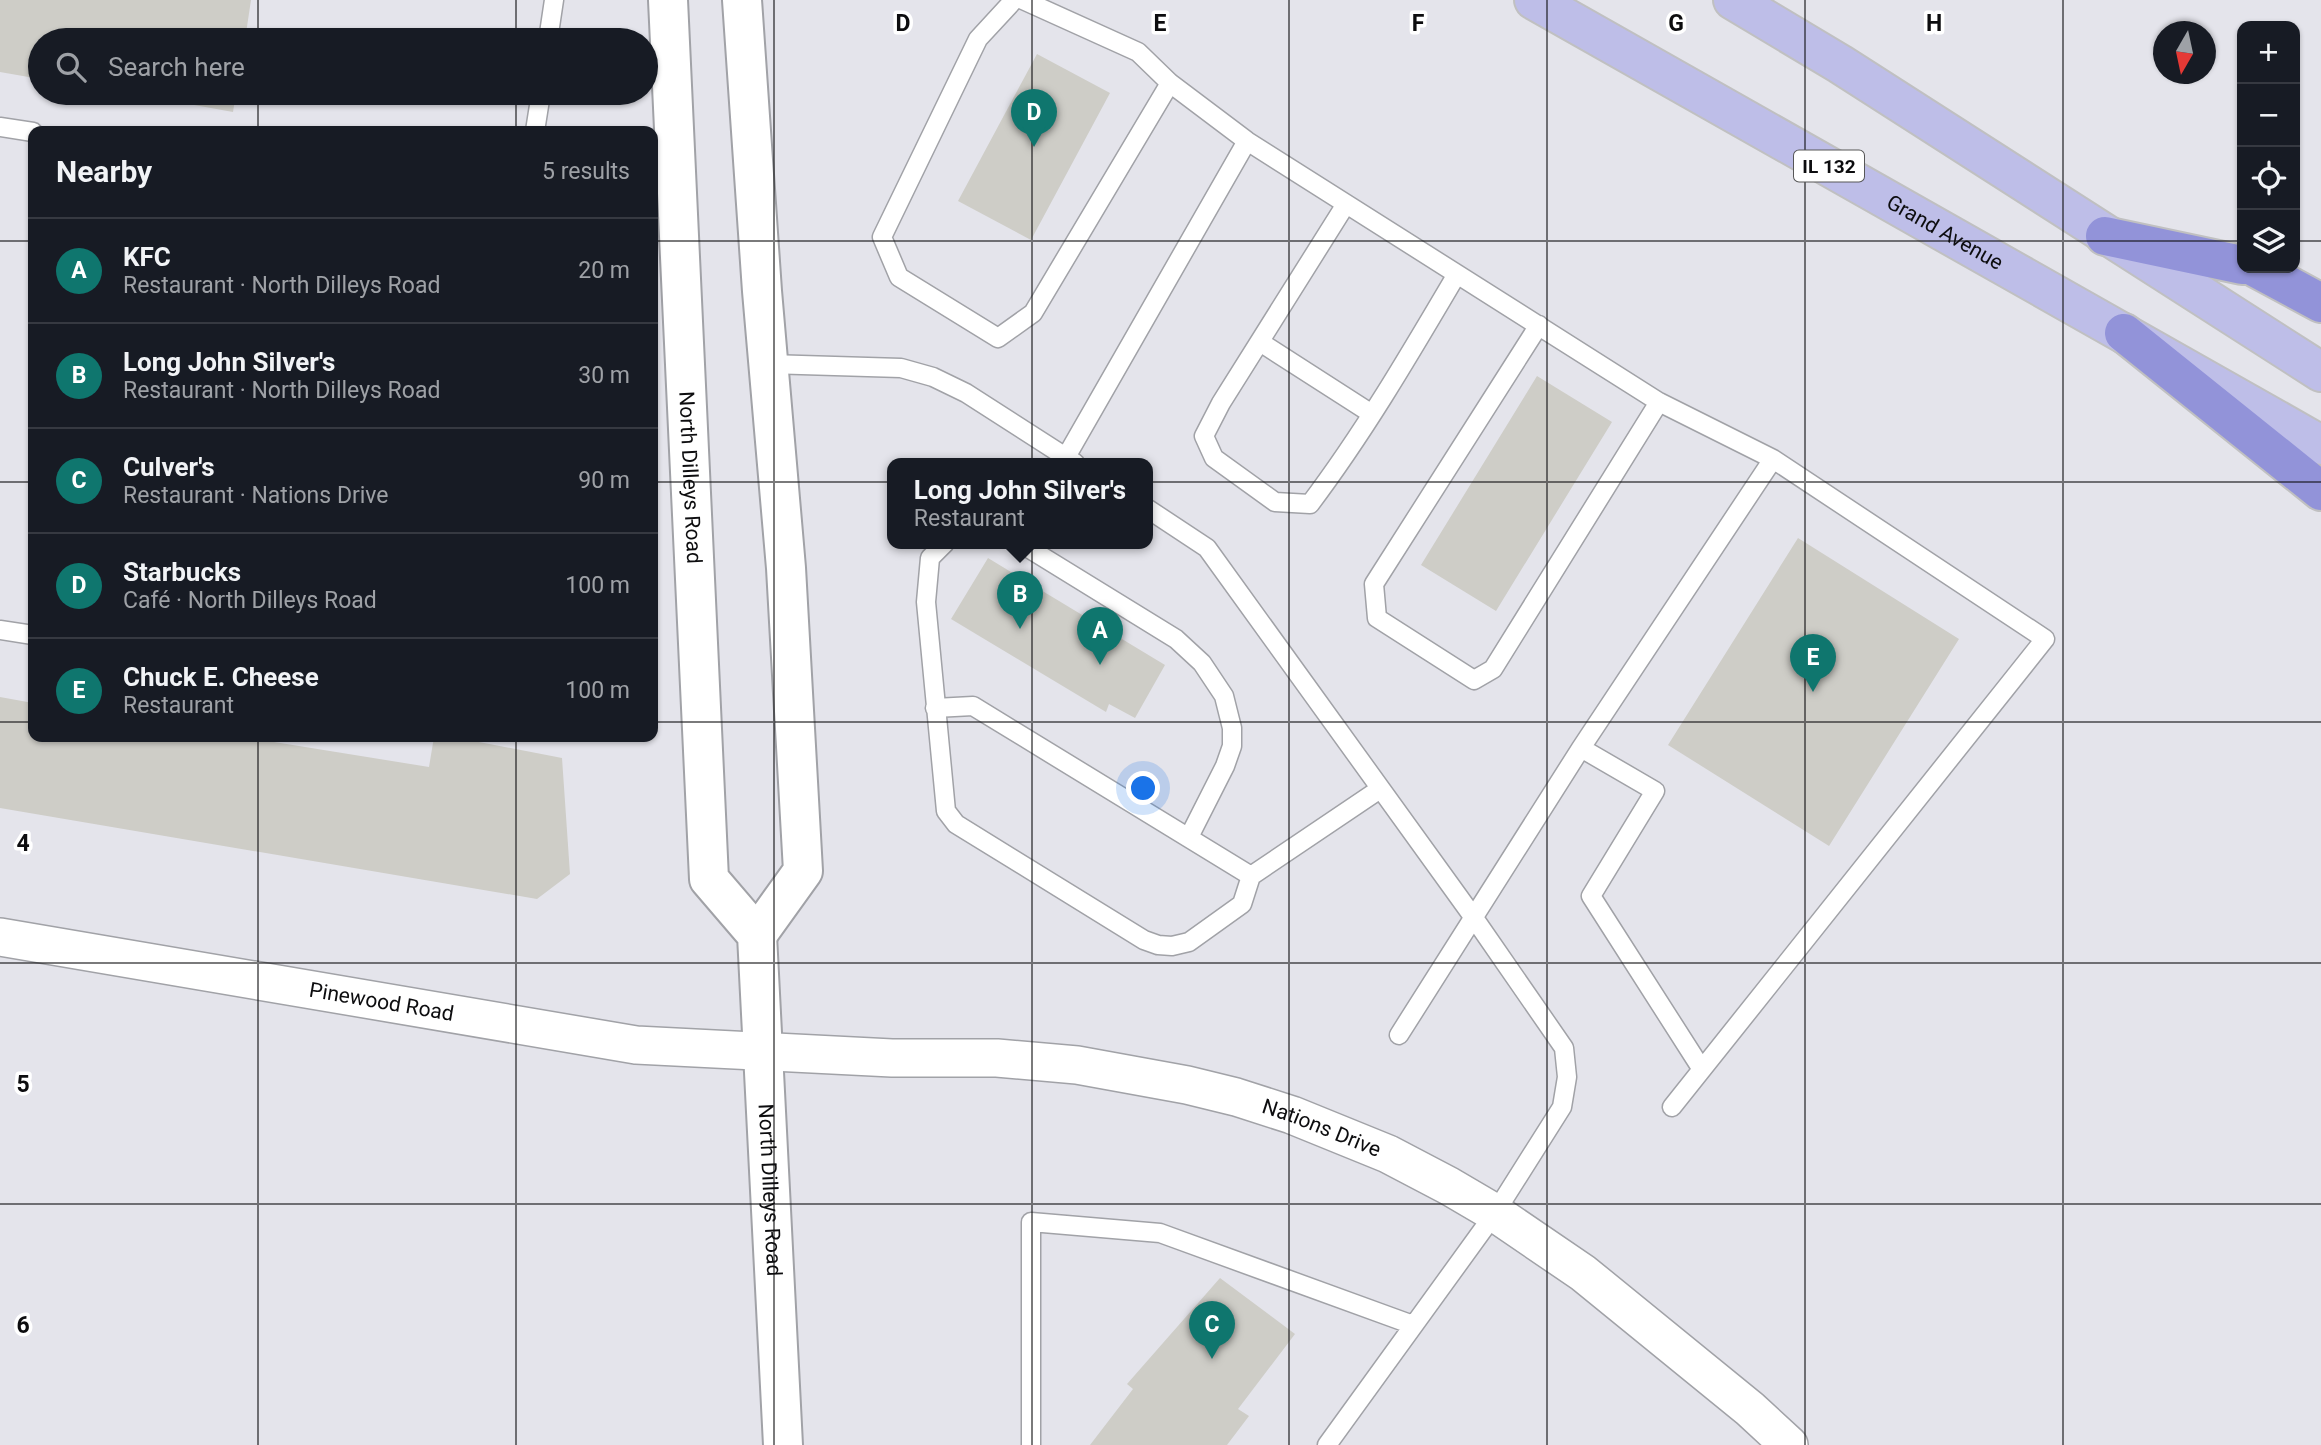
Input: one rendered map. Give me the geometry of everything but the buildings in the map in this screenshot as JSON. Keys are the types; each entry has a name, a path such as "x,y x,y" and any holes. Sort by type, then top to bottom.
{"highway":[{"path":"2105,236 2237,264"},
{"path":"2265,273 2321,303"},
{"path":"2124,332 2321,491"}],"main road":[{"name":"Grand Avenue","path":"1534,0 2321,445"},
{"path":"1734,0 1840,64 2321,372"}],"street":[{"name":"North Dilleys Road","path":"668,0 670,179 709,879 757,935 783,1445"},
{"path":"742,0 768,364 786,568 803,871 757,935"},
{"name":"Pinewood Road","path":"0,937 636,1045 764,1052"},
{"name":"Nations Drive","path":"764,1052 892,1058 997,1058 1077,1065 1186,1085 1293,1115 1388,1154 1495,1213 1583,1273 1750,1409 1789,1445"}],"lane":[{"path":"550,28 554,0"},
{"path":"1014,0 978,39 883,237 899,277 998,338 1033,313 1170,83"},
{"path":"1023,0 1138,52 1170,83 1247,141 1659,402 1773,460 2045,639 1672,1107"},
{"path":"536,126 539,105"},
{"path":"0,127 28,131"},
{"path":"1072,458 1247,141"},
{"path":"1346,204 1221,403 1204,436 1214,458 1275,502 1310,503 1372,414 1457,274"},
{"path":"1539,325 1374,584 1377,618 1474,680 1493,669 1659,402"},
{"path":"1260,342 1372,414"},
{"path":"768,364 901,368 933,377 966,393 1068,458"},
{"path":"1399,1035 1580,748 1773,460"},
{"path":"1153,512 1206,548 1474,918 1564,1048 1567,1077 1562,1107 1495,1213 1327,1445"},
{"path":"939,549 930,558 926,602 946,811 956,824 1144,940 1172,946 1189,942 1242,904 1251,876 1380,789"},
{"path":"1030,549 1176,639 1202,663 1224,696 1232,728 1232,746 1225,766 1189,837"},
{"path":"0,630 28,634"},
{"path":"935,708 972,706 1251,876"},
{"path":"1580,748 1655,792 1591,896 1701,1068"},
{"path":"1031,1445 1031,1222 1160,1233 1413,1325"}],"place":[{"name":"Starbucks","path":"1034,147"},
{"name":"Long John Silver's","path":"1020,629"},
{"name":"KFC","path":"1100,665"},
{"name":"Chuck E. Cheese","path":"1813,692"},
{"name":"Culver's","path":"1212,1359"}]}
